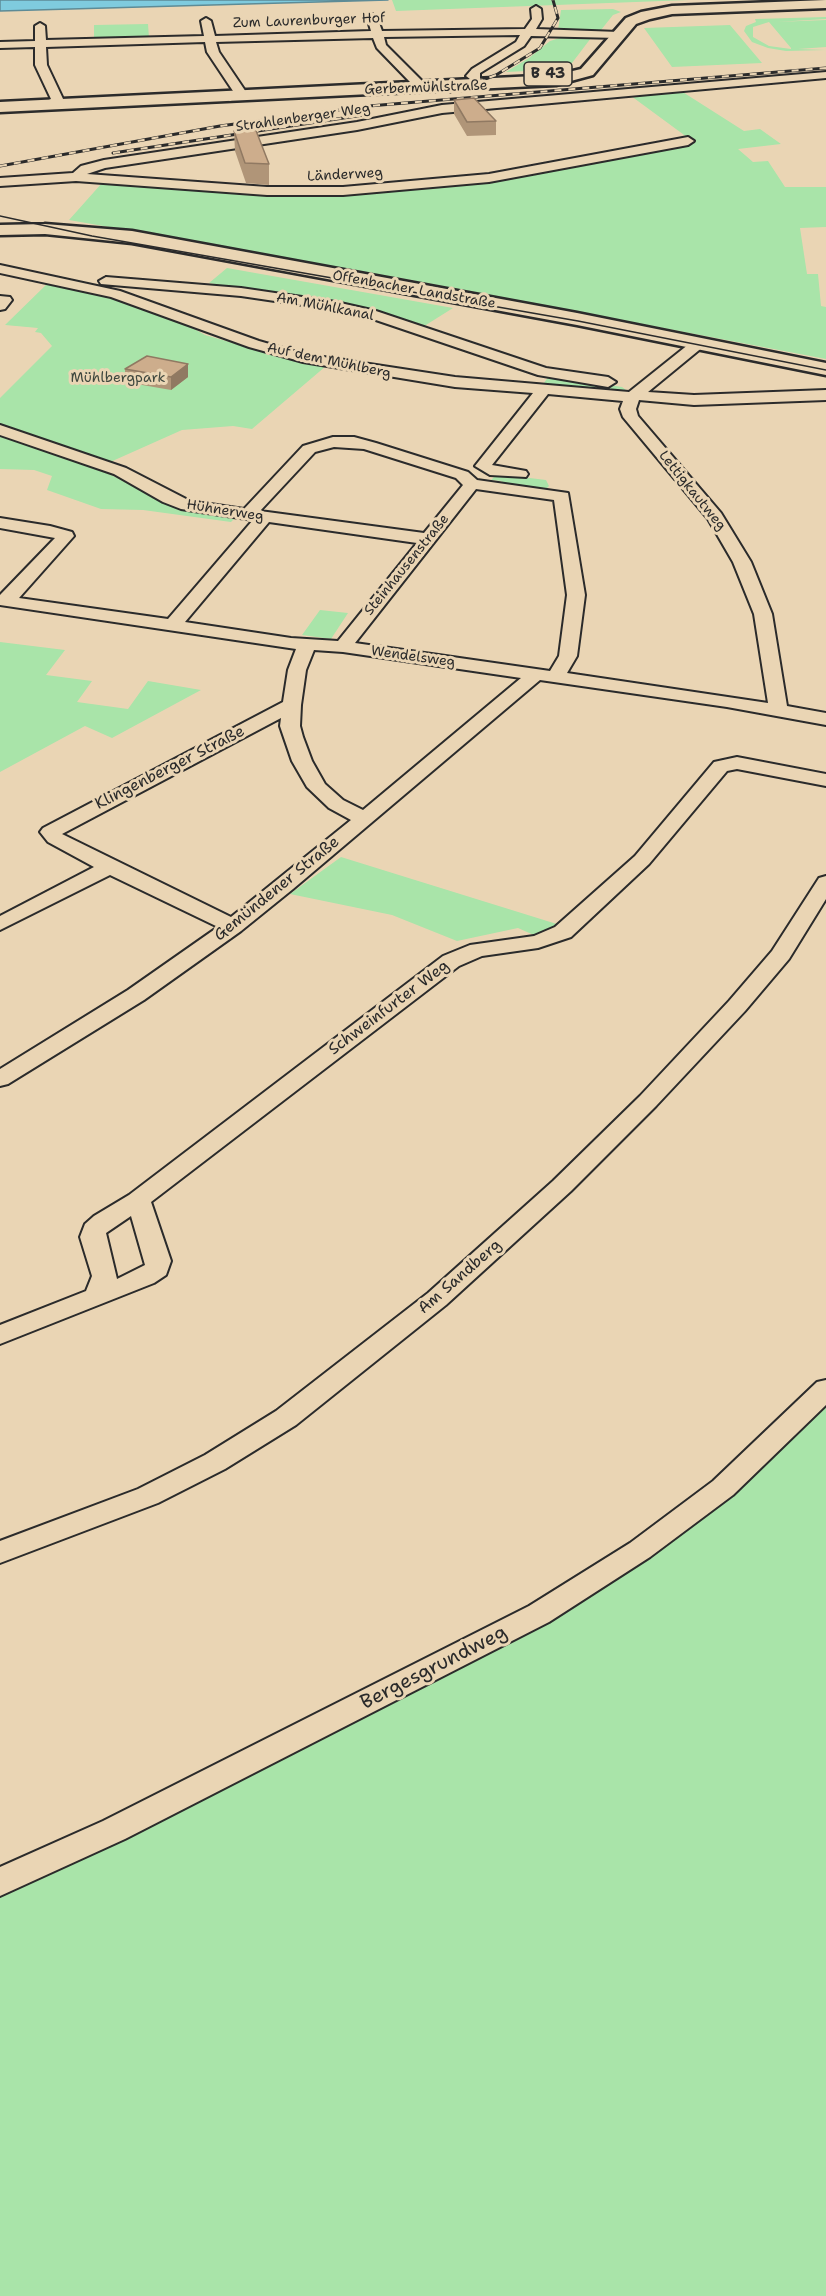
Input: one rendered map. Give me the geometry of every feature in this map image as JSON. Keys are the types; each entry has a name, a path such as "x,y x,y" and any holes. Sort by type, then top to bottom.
{"main road":[{"name":"Gerbermühlstraße","path":"612,36 628,14 654,8 802,0"},
{"name":"Gerbermühlstraße","path":"0,105 540,78 581,65 631,21 657,12 826,4"},
{"name":"Gerbermühlstraße","path":"412,86 474,79 540,78"},
{"name":"Offenbacher Landstraße","path":"3,230 43,238 228,260"},
{"name":"Offenbacher Landstraße","path":"3,230 114,235 228,260 826,369"},
{"name":"Offenbacher Landstraße","path":"695,346 826,376"}],"street":[{"path":"474,79 472,76 476,71 512,50 531,31 537,19 536,9"},
{"path":"372,17 376,34 391,59 412,86"},
{"path":"206,21 213,52 235,94"},
{"path":"40,26 41,65 52,103"},
{"name":"Zum Laurenburger Hof","path":"0,45 531,31 612,36"},
{"name":"Strahlenberger Weg","path":"76,177 85,169 104,164 376,123 442,109 826,75"},
{"name":"Länderweg","path":"0,182 76,177 285,192 352,191 489,178 688,141"},
{"name":"Auf dem Mühlberg","path":"0,269 115,294 254,344 303,358 396,375 542,392 636,394 703,400 826,395"},
{"name":"Am Mühlkanal","path":"35,275 241,292 336,306 371,314 543,372 636,394"},
{"path":"0,300 5,300 0,306"},
{"path":"636,394 695,346"},
{"path":"542,392 483,467 556,480 560,484 576,595 568,656 546,676"},
{"name":"Lettigkautweg","path":"636,394 628,409 631,417 709,509 742,562 764,614 778,710"},
{"name":"Hühnerweg","path":"0,430 120,471 180,504 428,539"},
{"path":"247,515 309,449 333,442 360,443 462,475 472,484 562,496"},
{"name":"Steinhausenstraße","path":"343,647 472,484"},
{"path":"173,626 266,517"},
{"path":"0,523 56,532 66,536 3,600"},
{"name":"Wendelsweg","path":"3,600 307,645 343,647 546,676 826,719"},
{"path":"307,645 297,670 292,705 293,737 302,761 317,787 336,804 364,819"},
{"name":"Gemündener Straße","path":"0,1079 97,1020 233,926 364,819 546,676"},
{"name":"Klingenberger Straße","path":"110,867 55,838 50,832 292,705"},
{"name":"Schweinfurter Weg","path":"96,1297 105,1276 93,1238 94,1230 138,1200 451,961 478,950 538,942 563,932 642,860 721,766 737,763 826,780"},
{"path":"0,924 110,867 233,926"},
{"name":"Am Sandberg","path":"0,1552 148,1496 225,1456 286,1418 437,1299 562,1186 648,1101 729,1015 781,954 826,882"},
{"path":"0,1335 145,1277 157,1269 159,1261 138,1200"},
{"name":"Bergesgrundweg","path":"0,1882 114,1830 539,1614 640,1550 723,1488 826,1389"}],"green space":[{"path":"392,0 689,0 396,11"},
{"path":"613,9 621,12 613,15 601,30 593,33 558,30 561,10"},
{"path":"826,17 826,19 776,22 826,20 826,47 798,49 826,50 786,51 752,42 744,31 746,26 756,22 755,19","holes":["769,22 791,48 769,46 753,37 753,27"]},
{"path":"148,24 149,38 94,39 94,25"},
{"path":"730,25 762,63 672,67 644,28"},
{"path":"566,36 591,38 572,63 548,70 506,72 529,58 550,41"},
{"path":"678,89 744,131 760,129 781,144 738,149 753,162 768,161 785,187 826,187 826,227 800,228 807,274 818,274 821,306 826,307 826,359 416,281 69,220 102,183 194,187 246,193 333,196 476,184 695,143 627,93"},
{"path":"227,268 453,308 418,330 354,310 209,283"},
{"name":"Mühlbergpark","path":"49,282 106,295 191,327 205,335 293,360 326,366 252,429 233,426 182,430 108,463 0,426 0,398 52,346 41,333 35,332 38,328 5,325"},
{"path":"549,376 622,387 626,390 618,393 541,387"},
{"path":"0,434 101,470 183,510 235,518 231,522 143,510 101,509 47,490 52,476 34,470 0,469"},
{"path":"497,474 546,480 549,486 544,491 500,484 502,481 491,480"},
{"path":"320,610 348,613 331,639 302,635"},
{"path":"0,642 65,650 46,675 92,681 77,702 128,709 148,681 201,690 112,738 85,726 0,772"},
{"path":"341,857 560,925 536,936 518,928 457,941 392,915 290,894"},
{"path":"826,1398 826,2296 0,2296 0,1895 546,1621"}],"water":[{"path":"0,0 388,0 0,11"}],"building":[{"path":"474,98 496,121 467,122 454,100"},
{"path":"255,128 269,164 245,163 234,131"},
{"path":"147,356 188,364 171,377 125,369"}],"tram line":[{"path":"0,216 92,236 578,321 826,370"}],"railway":[{"path":"450,92 496,75 540,48 558,18 553,0"},
{"path":"0,166 220,126 369,106 826,68"},
{"path":"113,153 363,115"}]}
